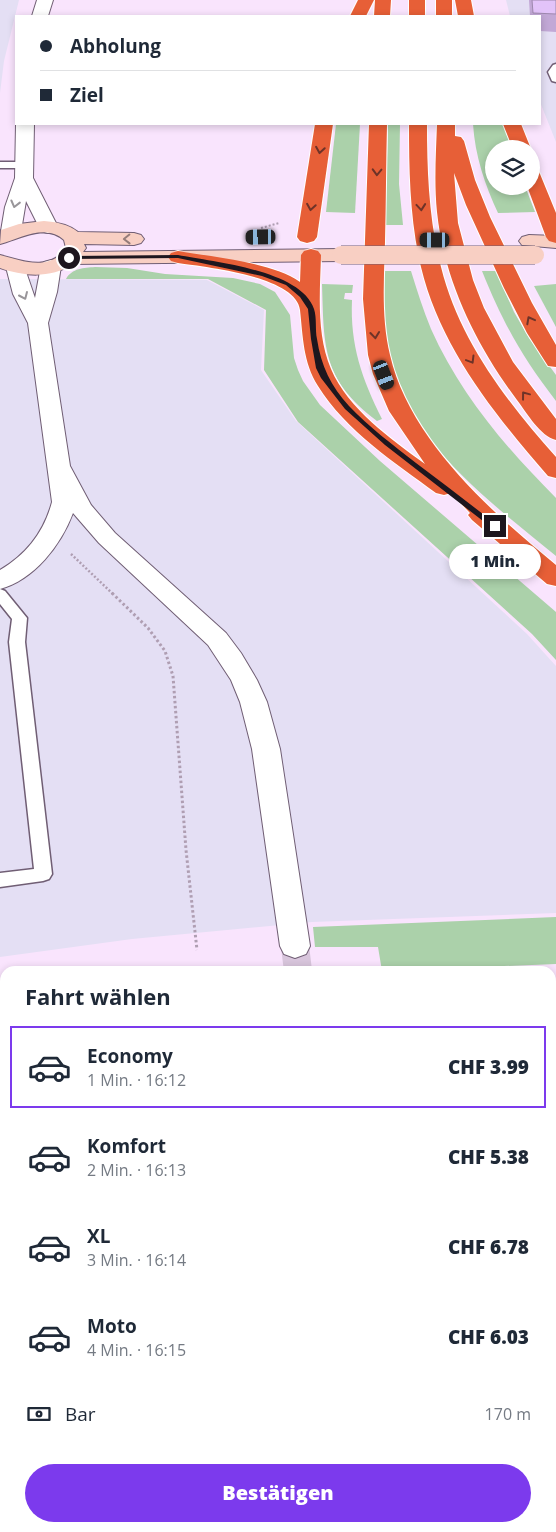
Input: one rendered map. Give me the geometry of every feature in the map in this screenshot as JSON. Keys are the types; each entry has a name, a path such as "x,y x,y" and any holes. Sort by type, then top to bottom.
{"highway":[{"path":"358,15 366,0"},
{"path":"382,15 383,0"},
{"path":"417,0 418,15"},
{"path":"444,0 444,15"},
{"path":"463,0 466,15"},
{"path":"324,125 310,217 319,245 311,309 314,339 324,378 340,400 387,444 495,526 556,578"},
{"path":"378,125 373,299 375,340 379,358 391,392 421,444 495,526"},
{"path":"418,125 422,223 431,270 444,304 456,333 479,372 530,443 556,471"},
{"path":"446,125 445,182 448,224 467,290 484,330 502,362 520,389 556,434"},
{"path":"452,125 461,168 483,224 539,337 556,361"},
{"path":"512,125 518,140"},
{"path":"540,190 549,207 556,237"},
{"path":"178,256 248,270 282,280 296,289 311,309"}],"main road":[{"path":"6,235 30,227 48,227 67,233 73,238 76,248 60,262"},
{"path":"73,238 155,238"},
{"path":"8,264 30,269 60,262 178,256 319,245 532,248 556,242"},
{"path":"532,248 556,257"}],"street":[{"path":"40,15 45,0"},
{"path":"6,235 24,171 25,125"},
{"path":"24,171 48,227"},
{"path":"38,323 47,292 60,262"},
{"path":"0,581 32,558 47,541 61,516 64,502 38,323 8,264"},
{"path":"60,468 75,499 90,518 114,545 217,639 228,652 246,683 254,701 266,742 294,946"}],"lane":[{"path":"556,67 553,72 556,79"},
{"path":"0,165 24,171"},
{"path":"0,594 20,618 17,642 43,874 0,880"}],"path":[{"path":"255,230 273,225 288,217 310,217"},
{"path":"73,556 148,628 165,651 170,662 173,676 186,850 197,950"}],"shaded area":[{"path":"0,0 19,0 4,61 0,93"},
{"path":"506,0 556,0 556,142 541,104 541,15 510,15"},
{"path":"0,279 207,280 264,310 261,370 296,421 527,634 556,666 556,913 312,922 132,939 0,957"}],"green space":[{"path":"336,125 360,125 355,213 326,212"},
{"path":"388,125 400,125 399,184 403,225 385,225"},
{"path":"473,125 503,125 509,140 485,140 485,181 481,170"},
{"path":"490,195 528,195 535,212 498,213"},
{"path":"95,267 127,268 165,274 233,278 260,284 275,292 290,315 294,358 298,370 303,381 320,405 380,461 556,612 556,660 532,634 298,422 264,370 266,310 208,279 66,279 75,271"},
{"path":"384,271 411,271 431,329 470,398 519,460 556,498 556,556 477,490 452,465 430,439 411,411 396,380 387,347 384,319"},
{"path":"482,271 496,271 514,312 529,338 556,375 556,401 514,339"},
{"path":"322,284 353,285 352,293 345,293 344,299 352,300 355,347 363,376 382,419 377,421 359,406 345,391 336,376 326,344"},
{"path":"556,284 556,327 534,286"},
{"path":"556,917 556,964 381,966 378,947 315,947 313,927"}],"building":[{"path":"532,0 556,0 556,14 533,13"}],"tunnel":[{"path":"295,946 297,966"}],"route":[{"path":"69,258 178,256 248,270 288,283 303,296 311,309 314,339 320,368 324,378 347,408 387,444 495,526"}]}
